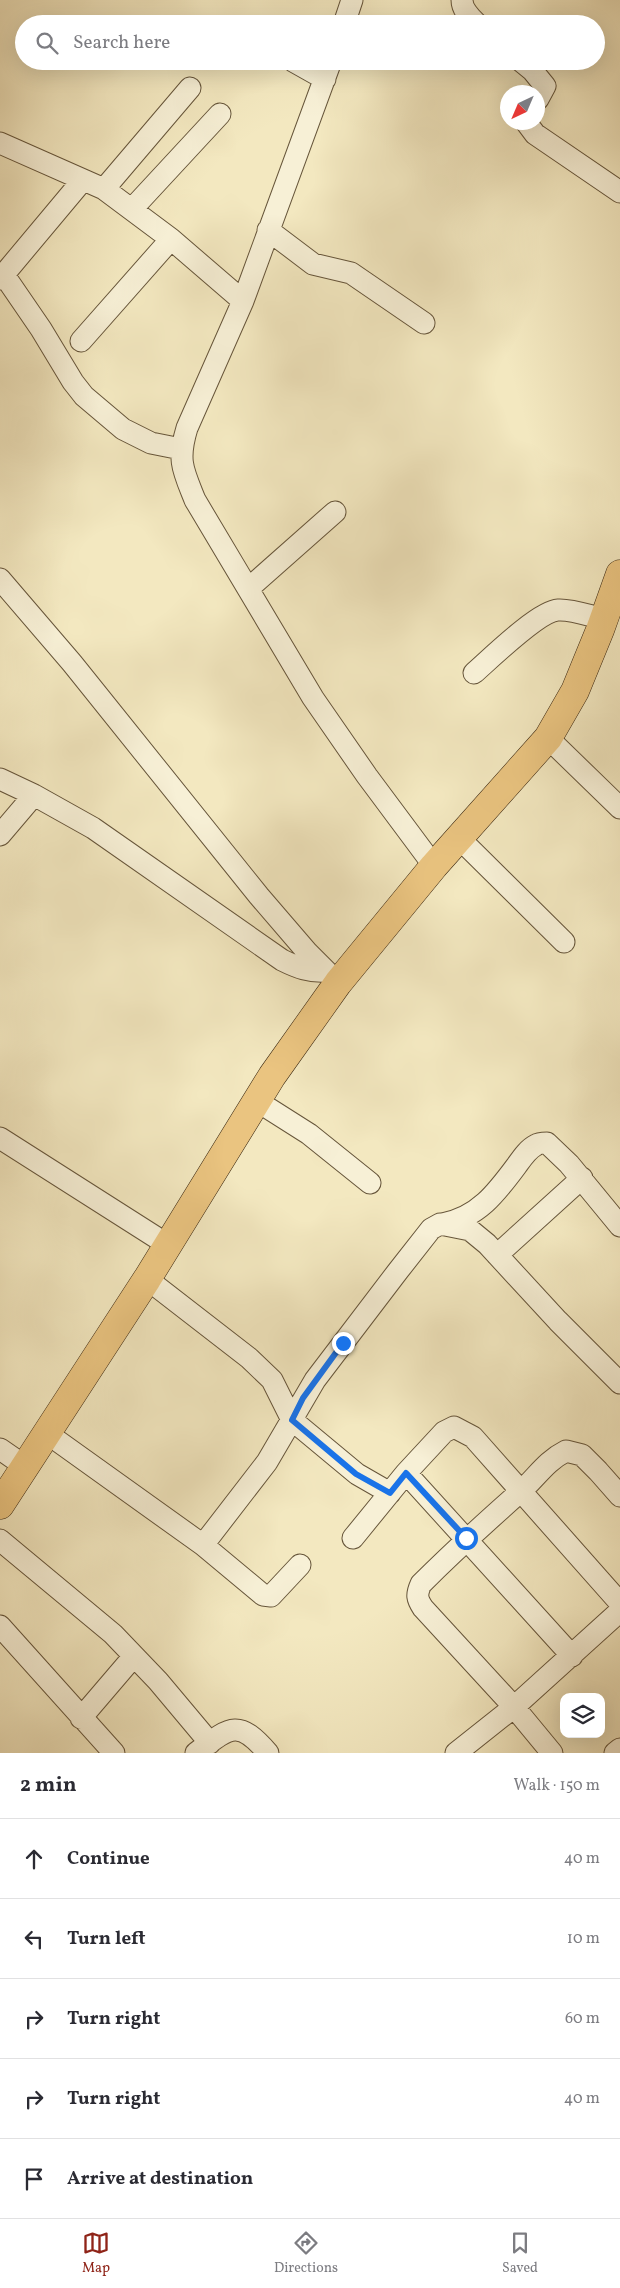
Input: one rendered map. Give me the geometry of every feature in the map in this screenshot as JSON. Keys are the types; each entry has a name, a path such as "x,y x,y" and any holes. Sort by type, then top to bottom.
{"highway":[{"path":"0,1505 48,1434 168,1245 332,977 460,839 548,738 575,691 620,574"}],"street":[{"path":"347,15 352,0"},
{"path":"462,0 462,5 468,15"},
{"path":"328,70 243,301 187,428 180,449 182,467 196,500 313,698 367,776 434,866"},
{"path":"532,70 543,85"},
{"path":"104,189 190,88"},
{"path":"132,209 220,114"},
{"path":"532,130 535,134 620,192"},
{"path":"1,144 104,189 171,239 243,301"},
{"path":"82,181 2,277 41,329 72,382 84,396 123,429 151,443 180,449"},
{"path":"268,230 313,264 350,273 424,323"},
{"path":"81,341 171,239"},
{"path":"248,589 335,512"},
{"path":"0,579 78,671 259,896 332,977"},
{"path":"474,673 536,620 549,612 559,610 604,618"},
{"path":"548,738 620,808"},
{"path":"0,779 34,795 93,828 282,960 299,969 332,977"},
{"path":"0,835 34,795"},
{"path":"460,839 564,942"},
{"path":"257,1102 309,1134 370,1183"},
{"path":"0,1138 168,1245"},
{"path":"203,1545 267,1462 315,1380 432,1229 440,1224 458,1221 481,1206 500,1188 528,1152 536,1145 548,1143 558,1151 620,1226"},
{"path":"497,1255 582,1178"},
{"path":"440,1224 470,1230 497,1255 558,1321 620,1383"},
{"path":"146,1279 249,1358 272,1380 292,1420 356,1474 390,1493"},
{"path":"353,1538 406,1473 444,1432 454,1427 474,1437 620,1603"},
{"path":"48,1434 203,1545 263,1595 271,1596 300,1565"},
{"path":"0,1449 26,1467"},
{"path":"552,1753 514,1707 423,1608 418,1600 417,1593 420,1584 466,1538 522,1490 552,1458 566,1451 582,1456 620,1496"},
{"path":"406,1473 572,1656"},
{"path":"0,1540 112,1634 134,1656 158,1681 203,1748 233,1729 242,1729 253,1736 268,1753"},
{"path":"456,1753 514,1707 620,1611"},
{"path":"0,1626 114,1753"},
{"path":"81,1718 134,1656"},
{"path":"615,1753 620,1749"}],"route":[{"path":"343,1343 303,1398 292,1420 356,1474 390,1493 406,1473 466,1538"}]}
